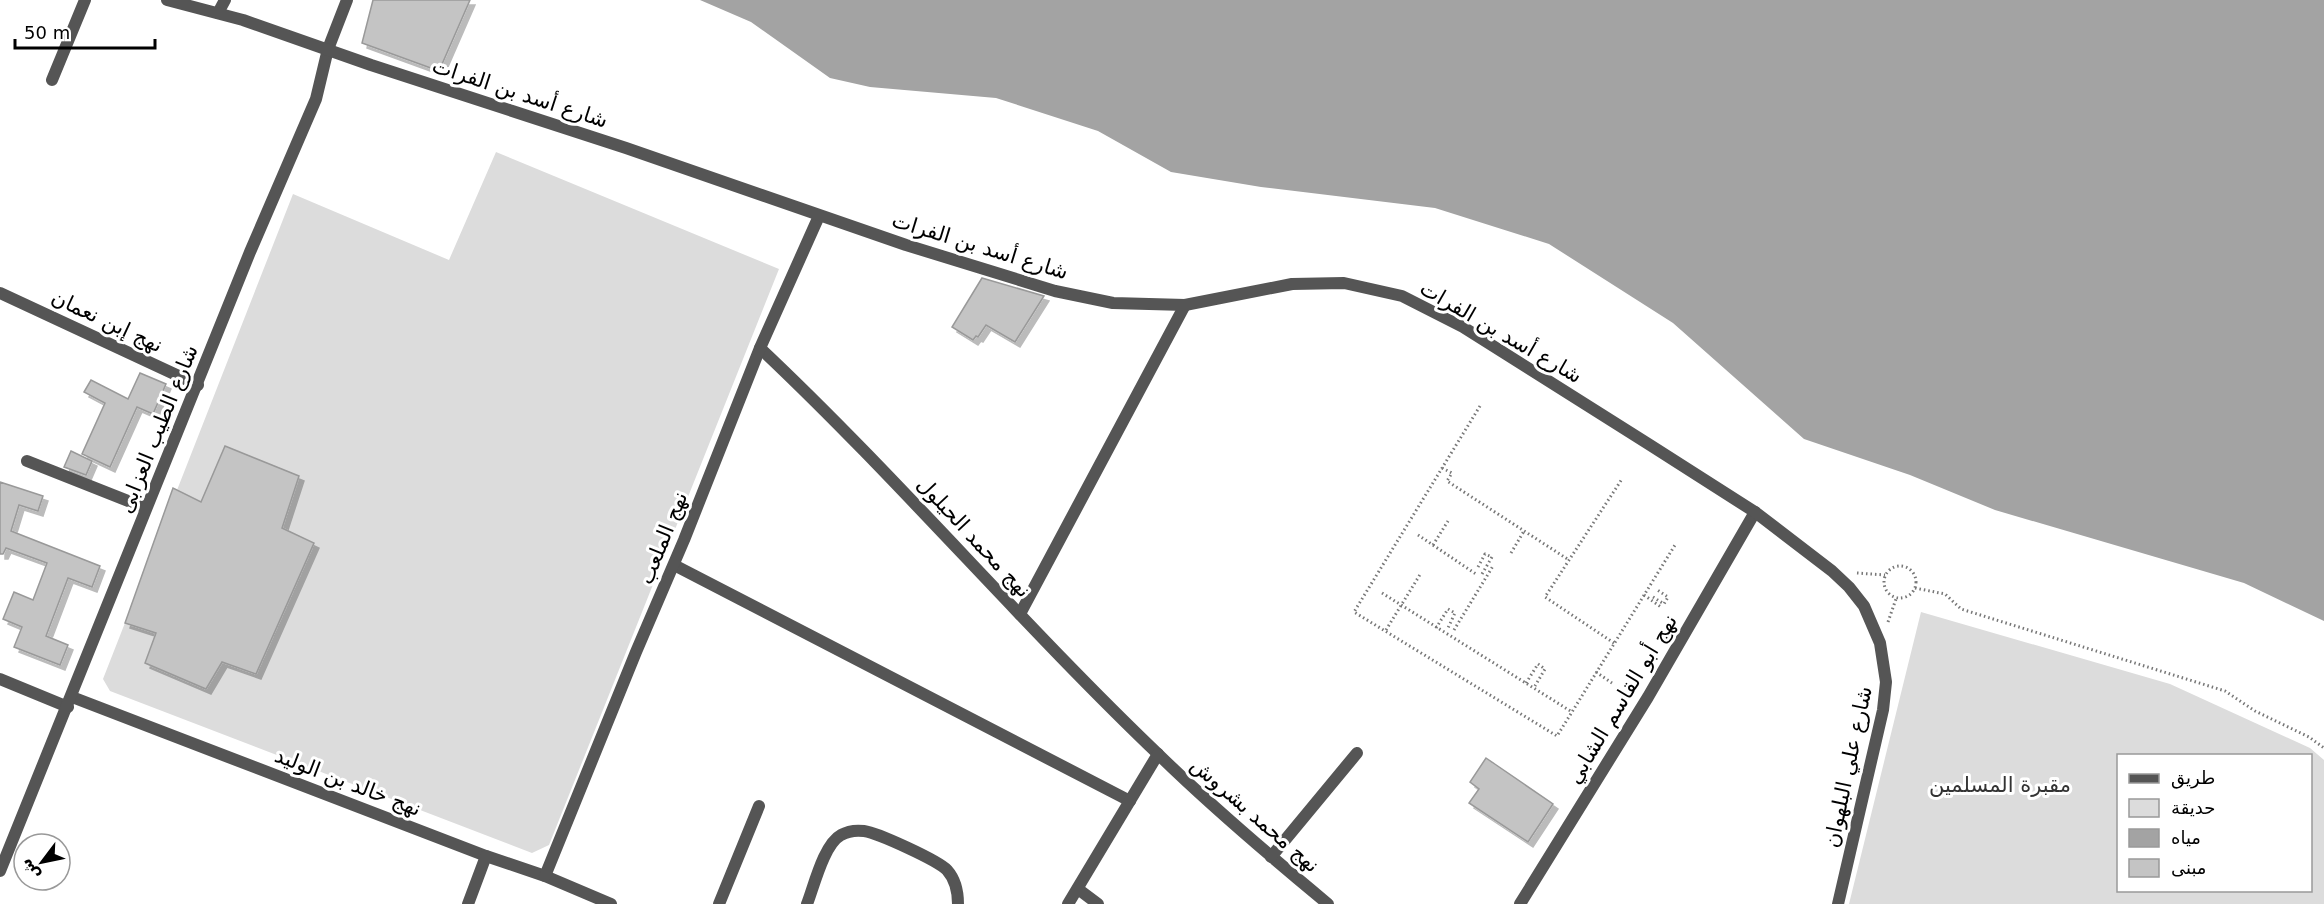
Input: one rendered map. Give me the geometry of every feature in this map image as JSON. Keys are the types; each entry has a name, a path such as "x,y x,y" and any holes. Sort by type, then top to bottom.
{"street":[{"path":"51,80 85,0"},
{"name":"شارع أسد بن الفرات","path":"167,0 218,13 328,49 626,148 917,249 1055,291 1113,303 1185,305 1292,284 1344,283 1402,296 1463,327 1755,512"},
{"path":"218,13 225,0"},
{"name":"شارع الطيب العزابى","path":"0,872 250,252 316,99 328,49 347,0"},
{"name":"نهج الملعب","path":"545,876 674,564 760,348 819,216"},
{"name":"نهج إبن نعمان","path":"0,293 198,385"},
{"path":"1020,614 1185,305"},
{"name":"نهج محمد الحيلول","path":"760,348 899,485 1020,614 1158,754"},
{"path":"27,461 147,508"},
{"name":"نهج أبو القاسم الشابي","path":"1520,904 1648,697 1755,512"},
{"name":"شارع علي البلهوان","path":"1755,512 1842,579 1864,606 1880,643 1886,682 1883,710 1838,904"},
{"path":"674,564 1130,801"},
{"name":"نهج خالد بن الوليد","path":"0,679 70,702 545,876 587,899 611,904"},
{"path":"1271,857 1357,753"},
{"path":"1068,904 1158,754"},
{"name":"نهج محمد بشروش","path":"1158,754 1271,857 1328,904"},
{"path":"719,904 759,806"},
{"path":"807,904 831,844 840,835 852,831 864,831 876,835 934,861 947,870 956,885 958,904"},
{"path":"468,904 486,856"},
{"path":"1078,889 1098,904"}],"path":[{"path":"1480,406 1354,612 1557,736 1675,545"},
{"path":"1442,468 1452,473 1447,482 1569,560"},
{"path":"1614,643 1545,597 1622,478"},
{"path":"1433,545 1448,521"},
{"path":"1511,553 1524,531"},
{"path":"1418,535 1476,574"},
{"path":"1478,567 1485,554 1492,558 1482,574"},
{"path":"1899,565 1907,568 1916,580 1915,588 1908,596 1902,599 1896,598 1885,589 1885,575 1890,568 1899,565"},
{"path":"1454,630 1492,566"},
{"path":"1386,631 1421,573"},
{"path":"1915,588 1945,594 1961,609 2225,691 2255,711 2310,737 2324,748"},
{"path":"1653,597 1664,604 1668,597 1656,589"},
{"path":"1382,593 1572,712"},
{"path":"1644,595 1661,607"},
{"path":"1436,628 1448,609 1455,614 1448,627"},
{"path":"1526,683 1538,664 1545,669 1535,686"},
{"path":"1596,672 1612,683"}],"green space":[{"path":"496,152 779,269 549,845 532,853 110,691 103,679 293,194 449,260"},
{"name":"مقبرة المسلمين","path":"1921,612 2170,684 2310,748 2324,760 2324,904 1849,904"}],"water":[{"path":"700,0 2324,0 2324,621 2244,583 1995,510 1910,475 1804,439 1673,323 1549,244 1435,208 1261,187 1171,172 1098,131 996,98 870,87 830,78 751,22"}],"building":[{"path":"373,0 470,0 439,71 362,43"},
{"path":"982,278 1044,296 1015,342 986,325 978,337 976,336 973,340 952,327"},
{"path":"140,373 166,384 153,414 137,407 110,467 82,454 105,403 84,392 91,380 128,399"},
{"path":"225,446 299,476 282,528 314,543 256,674 222,662 206,689 145,663 156,633 125,623 173,488 201,502"},
{"path":"71,451 92,461 86,475 64,467"},
{"path":"0,482 43,496 38,511 19,505 11,531 100,566 92,587 68,578 46,636 68,645 60,665 14,647 22,627 3,619 14,592 33,600 47,563 6,548 3,554 0,554"},
{"path":"1486,758 1553,804 1528,842 1469,803 1479,789 1470,782"}]}
